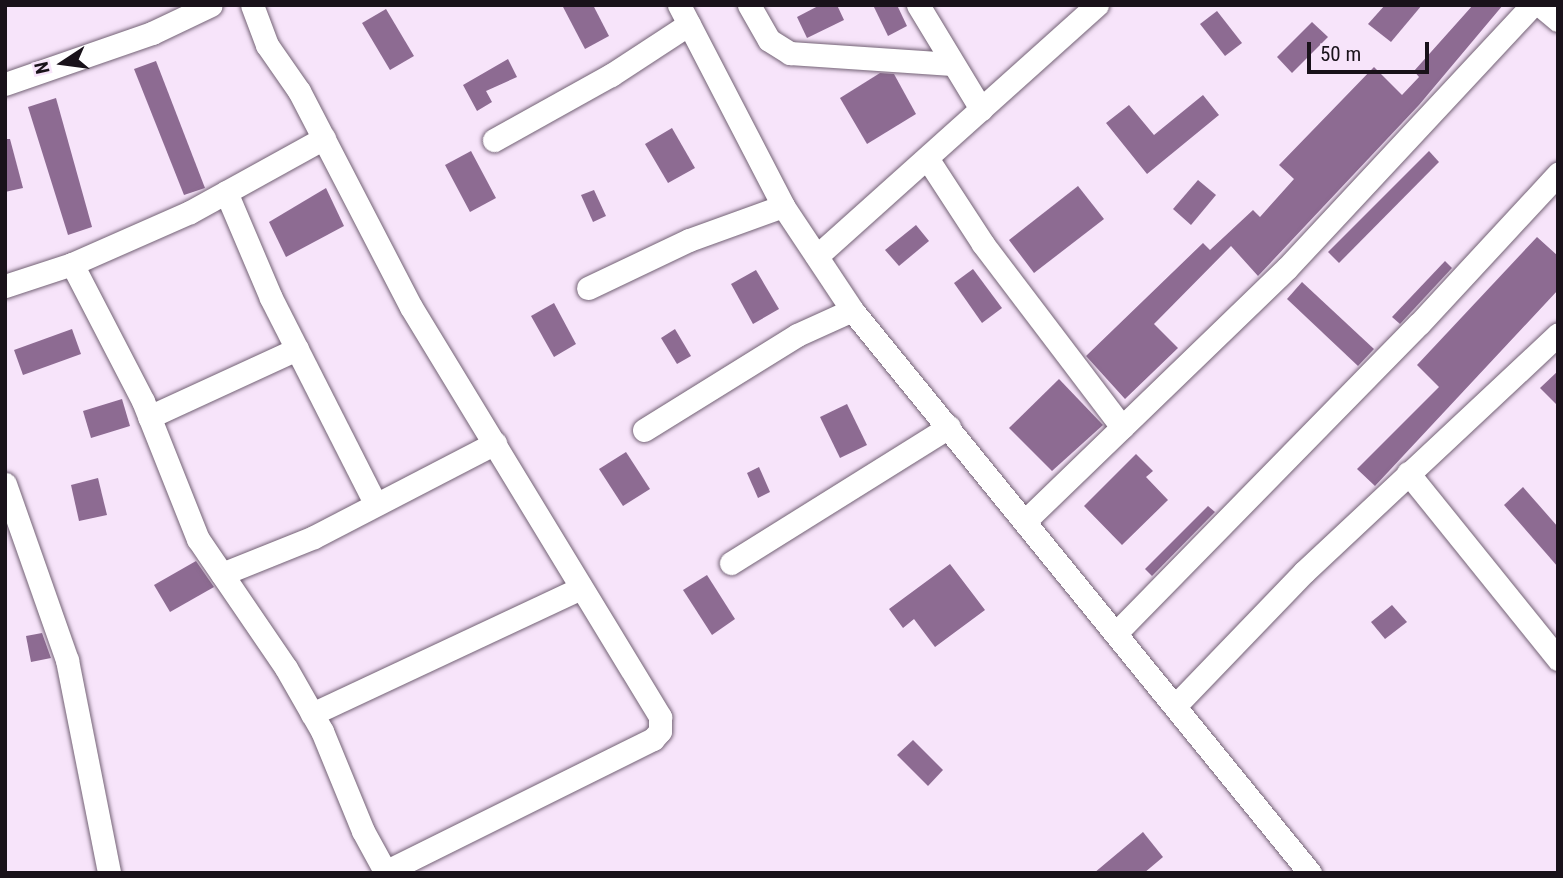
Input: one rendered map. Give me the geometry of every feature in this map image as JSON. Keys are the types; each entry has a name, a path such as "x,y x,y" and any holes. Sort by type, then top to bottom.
{"street":[{"path":"5,84 152,33 211,5"},
{"path":"72,264 149,417 198,538 312,714 385,872 653,739 660,731 654,703 411,307 324,138 267,45 252,5"},
{"path":"749,5 769,40 790,53 952,64"},
{"path":"918,5 981,109"},
{"path":"817,256 1097,5"},
{"path":"1025,521 1287,268 1531,5"},
{"path":"1541,5 1558,20"},
{"path":"494,140 611,75 684,14 783,205 852,310 1310,873"},
{"path":"5,286 72,264 226,192 324,138"},
{"path":"927,158 983,244 1122,427"},
{"path":"1116,633 1419,324 1558,174"},
{"path":"226,192 297,349 375,503"},
{"path":"588,288 688,240 783,205"},
{"path":"643,430 797,335 852,310"},
{"path":"1175,706 1408,473 1558,334"},
{"path":"149,417 297,349"},
{"path":"731,563 948,427"},
{"path":"222,574 314,537 495,443"},
{"path":"1408,473 1558,659"},
{"path":"5,484 67,660 109,873"},
{"path":"312,714 581,588"}],"building":[{"path":"562,5 593,5 609,36 585,49"},
{"path":"820,5 837,5 844,20 807,38 797,17"},
{"path":"873,5 897,5 907,26 888,36"},
{"path":"1385,5 1422,5 1391,42 1368,24"},
{"path":"1473,5 1503,5 1419,105 1258,276 1231,246 1154,324 1178,348 1125,399 1086,356 1203,243 1210,250 1253,210 1260,217 1294,179 1279,165 1374,67 1402,95 1419,77 1414,71"},
{"path":"386,9 414,56 390,70 362,23"},
{"path":"1217,11 1242,43 1225,56 1200,24"},
{"path":"1312,22 1328,37 1292,73 1277,57"},
{"path":"508,59 517,77 486,91 492,102 477,111 463,85"},
{"path":"156,61 205,188 184,195 134,69"},
{"path":"880,73 894,74 916,114 867,144 840,98"},
{"path":"1203,95 1219,115 1147,174 1106,123 1129,105 1154,135"},
{"path":"56,98 92,227 68,235 28,107"},
{"path":"672,128 695,168 668,183 645,144"},
{"path":"5,139 10,139 23,188 5,192"},
{"path":"471,151 496,198 470,212 445,165"},
{"path":"1429,151 1439,162 1339,263 1328,252"},
{"path":"1198,180 1216,195 1191,225 1173,209"},
{"path":"1078,186 1104,219 1034,273 1009,240"},
{"path":"326,188 344,226 286,257 269,222"},
{"path":"594,190 606,216 593,222 581,195"},
{"path":"916,225 929,241 899,266 885,250"},
{"path":"1537,237 1558,256 1558,290 1375,486 1357,469 1439,387 1417,365"},
{"path":"1445,261 1452,268 1400,324 1392,317"},
{"path":"973,269 1002,308 982,323 954,283"},
{"path":"756,270 779,309 753,324 731,284"},
{"path":"1302,282 1374,349 1358,366 1287,299"},
{"path":"554,303 576,344 554,357 531,316"},
{"path":"72,329 81,354 23,375 14,350"},
{"path":"675,329 691,356 677,364 661,338"},
{"path":"1558,371 1558,406 1540,388"},
{"path":"1059,379 1103,425 1052,471 1009,428"},
{"path":"122,399 130,426 91,438 83,411"},
{"path":"847,404 867,445 840,458 820,417"},
{"path":"626,452 650,489 623,506 599,469"},
{"path":"1136,454 1153,471 1146,477 1168,500 1122,545 1084,506"},
{"path":"759,467 770,492 758,498 747,473"},
{"path":"98,478 107,515 79,521 71,485"},
{"path":"1523,487 1558,527 1558,567 1504,505"},
{"path":"1208,506 1215,512 1152,576 1145,569"},
{"path":"196,561 214,587 170,612 154,585"},
{"path":"950,564 985,610 935,647 914,619 903,628 889,609"},
{"path":"707,575 735,619 712,635 683,590"},
{"path":"1392,605 1407,622 1385,639 1371,622"},
{"path":"42,633 51,658 31,662 26,636"},
{"path":"913,740 943,770 928,786 897,755"},
{"path":"1143,832 1163,857 1144,873 1094,873"}]}
